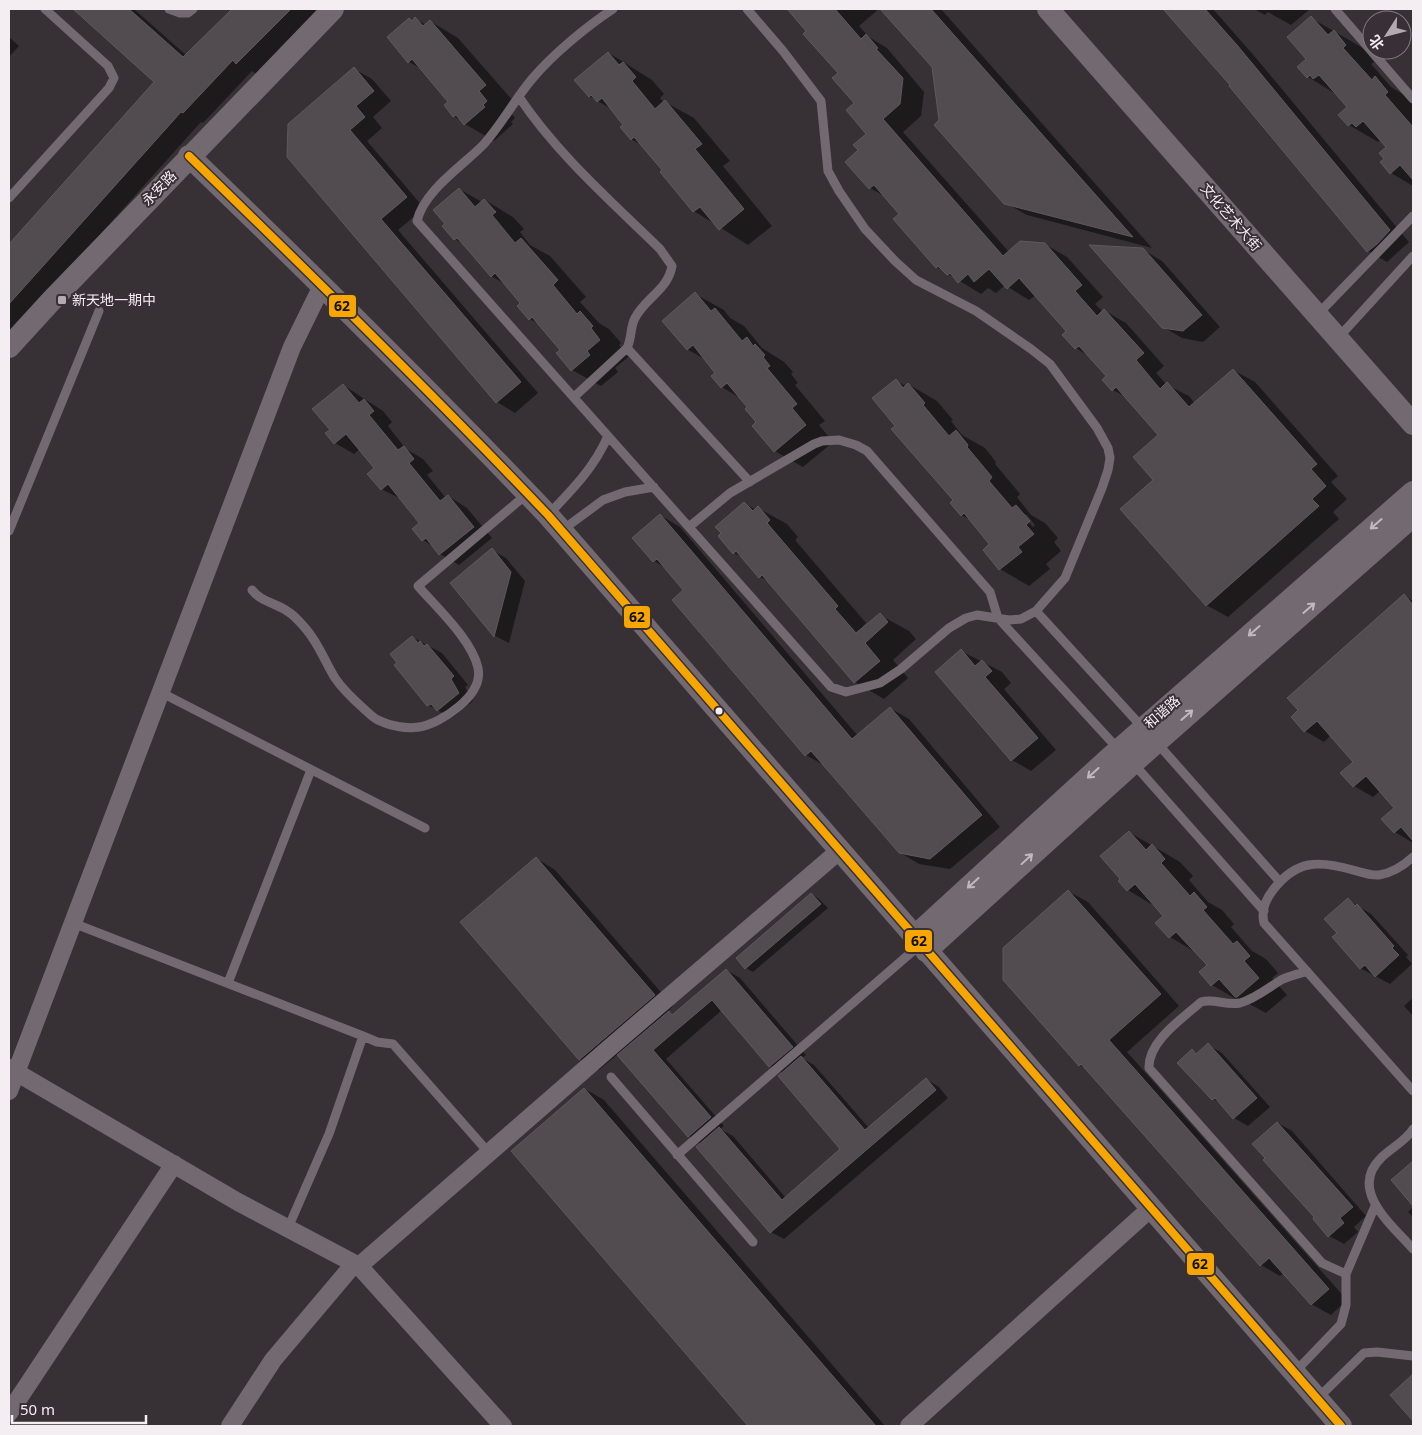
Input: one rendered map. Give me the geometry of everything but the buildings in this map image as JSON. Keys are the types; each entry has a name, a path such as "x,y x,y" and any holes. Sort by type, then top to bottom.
{"street":[{"name":"永安路","path":"9,347 189,156 333,9"},
{"name":"文化艺术大街","path":"1048,9 1413,424"},
{"path":"189,156 473,436 554,523 1342,1426"},
{"path":"9,1091 12,1070 73,922 162,693 292,347 322,286"},
{"name":"和谐路","path":"1150,735 1413,492"},
{"name":"和谐路","path":"920,944 1150,735 1413,516"},
{"path":"230,1426 273,1360 357,1265 839,851"},
{"path":"12,1070 238,1202 357,1265 493,1423"},
{"path":"9,1413 174,1164"},
{"path":"909,1426 1151,1208"}],"lane":[{"path":"9,198 109,88 114,78 108,66 46,9"},
{"path":"169,9 180,13 188,13 193,9"},
{"path":"613,9 592,22 532,79 485,143 429,197 419,213 417,221 831,687 846,692 871,686 887,679 949,628 966,618 977,615 1009,620 1021,619 1036,611 1065,578 1108,470 1110,458 1106,443 1097,428 1050,364 976,311 916,280 865,229 828,171 821,101 783,50 747,9"},
{"path":"1335,9 1413,99"},
{"path":"519,97 536,122 553,142 660,249 672,266 664,286 635,317 627,348 574,397"},
{"path":"1317,315 1413,216"},
{"path":"1338,338 1413,256"},
{"path":"9,531 99,311"},
{"path":"627,348 750,482"},
{"path":"554,523 601,453 608,436"},
{"path":"690,527 730,493 822,440 840,440 856,444 867,451 990,592 998,618 1126,756 1264,911"},
{"path":"554,523 603,500 626,492 654,487"},
{"path":"252,590 258,597 288,611 305,628 345,691 376,720 392,725 409,727 425,725 462,705 476,685 479,677 473,653 464,639 418,586 527,494"},
{"path":"1036,611 1150,735 1280,882"},
{"path":"162,693 425,828"},
{"path":"228,983 311,770"},
{"path":"1413,857 1404,866 1378,875 1316,863 1290,872 1280,882 1264,905 1264,922 1413,1091"},
{"path":"73,922 377,1042 393,1044 489,1153"},
{"path":"678,1155 920,944"},
{"path":"1307,971 1284,979 1242,1002 1228,1004 1208,1000 1201,1002 1160,1039 1152,1050 1149,1068 1322,1263 1346,1274"},
{"path":"288,1228 329,1134 363,1036"},
{"path":"611,1078 753,1242"},
{"path":"1413,1129 1380,1159 1372,1170 1368,1183 1375,1206 1413,1249"},
{"path":"1295,1372 1341,1324 1346,1305 1346,1274 1375,1206"},
{"path":"1317,1398 1364,1354 1377,1352 1413,1356"}],"transit line":[{"name":"62","path":"189,156 370,334 548,515 1341,1426"}],"place":[{"name":"新天地一期中","path":"62,300"}]}
